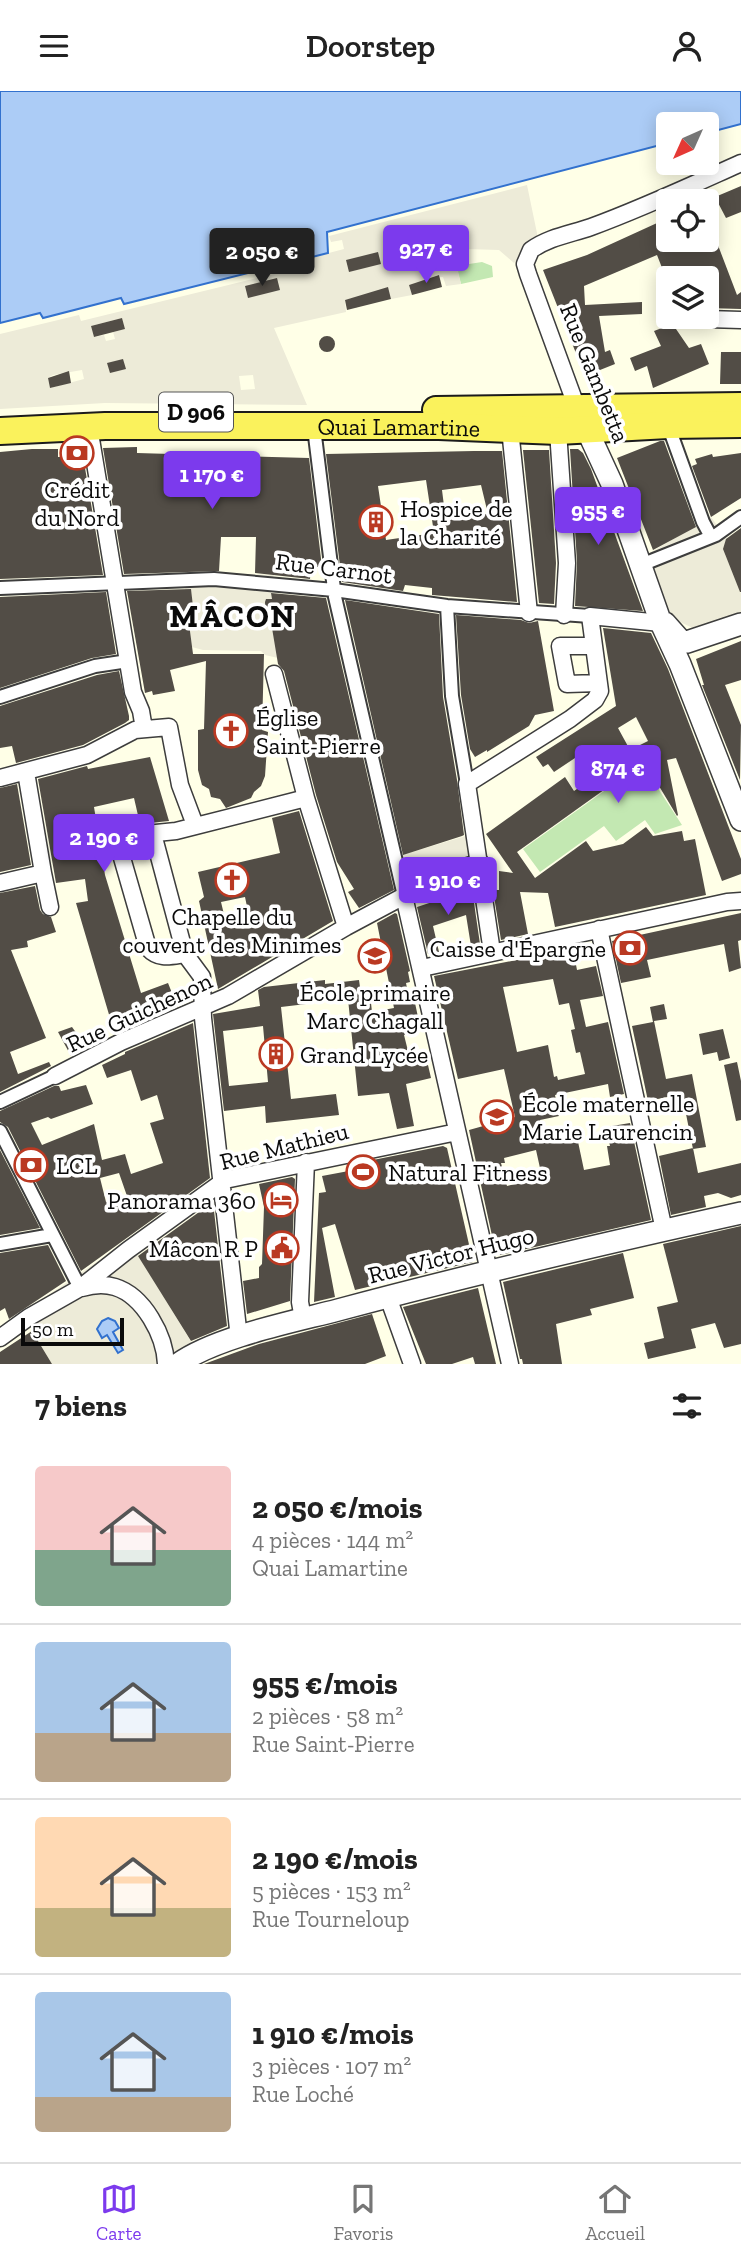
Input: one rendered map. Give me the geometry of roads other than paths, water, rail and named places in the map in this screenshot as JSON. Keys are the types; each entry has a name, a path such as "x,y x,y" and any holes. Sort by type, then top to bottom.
{"main road":[{"name":"Quai Lamartine","path":"0,416 105,412 573,415"},
{"name":"D 906","path":"573,415 740,412"},
{"name":"D 906","path":"573,415 668,425 740,412"},
{"name":"Quai Lamartine","path":"0,431 89,427 439,426 510,429 573,415"}],"street":[{"name":"Rue Gambetta","path":"741,163 658,201 537,245 527,257 528,274 552,341 573,415 612,484 660,619 741,820"},
{"path":"719,319 741,320"},
{"path":"439,426 573,415 564,615"},
{"path":"668,425 698,509 716,534"},
{"path":"89,427 133,691 141,711 144,729"},
{"path":"314,428 334,590 510,1364"},
{"path":"510,429 529,613"},
{"path":"641,565 716,534 741,517"},
{"name":"Rue Carnot","path":"0,588 214,579 334,590 447,606 660,619"},
{"path":"447,606 452,696 492,952"},
{"path":"467,784 570,719 595,700 600,691 590,616"},
{"path":"660,619 681,641 698,640 741,624"},
{"path":"680,664 689,647 698,640"},
{"path":"593,646 560,646 567,684 598,683"},
{"path":"0,697 95,666 128,661"},
{"path":"274,674 306,798 346,927"},
{"path":"0,778 87,755 135,730 169,727 180,785 195,825"},
{"path":"26,772 50,907"},
{"path":"185,954 164,957 154,954 149,948 116,837 176,831 306,798"},
{"path":"153,834 185,954 202,977 220,1182 239,1338"},
{"name":"Rue Guichenon","path":"0,1103 121,1042 228,996 404,896 410,885 479,862"},
{"path":"0,883 43,873"},
{"path":"422,968 741,901"},
{"path":"599,929 664,1230"},
{"path":"0,1131 80,1288"},
{"name":"Rue Mathieu","path":"0,1338 29,1317 80,1288 220,1182 457,1132"},
{"path":"303,1319 300,1302 306,1162"},
{"name":"Rue Victor Hugo","path":"178,1364 192,1355 239,1338 303,1319 741,1213"},
{"path":"0,1244 52,1235"},
{"path":"57,1312 65,1300 80,1288 117,1287 134,1299 159,1336 166,1364"},
{"path":"388,1297 412,1364"}],"water":[{"path":"0,91 741,91 741,124 719,130 719,112 656,112 656,146 327,232 328,253 124,304 121,298 43,318 40,313 0,323"},
{"path":"108,1318 115,1321 119,1328 113,1332 123,1350 118,1353 107,1335 102,1338 97,1329 102,1321"}],"place":[{"name":"Crédit du Nord","path":"77,453"},
{"name":"Hospice de la Charité","path":"376,522"},
{"name":"Église Saint-Pierre","path":"231,731"},
{"name":"Chapelle du couvent des Minimes","path":"232,880"},
{"name":"Caisse d'Épargne","path":"630,948"},
{"name":"École primaire Marc Chagall","path":"375,956"},
{"name":"Grand Lycée","path":"276,1054"},
{"name":"École maternelle Marie Laurencin","path":"497,1117"},
{"name":"LCL","path":"31,1165"},
{"name":"Natural Fitness","path":"363,1172"},
{"name":"Panorama 360","path":"281,1200"},
{"name":"Mâcon R P","path":"282,1248"}],"district":[{"name":"MÂCON","path":"233,616"}]}
